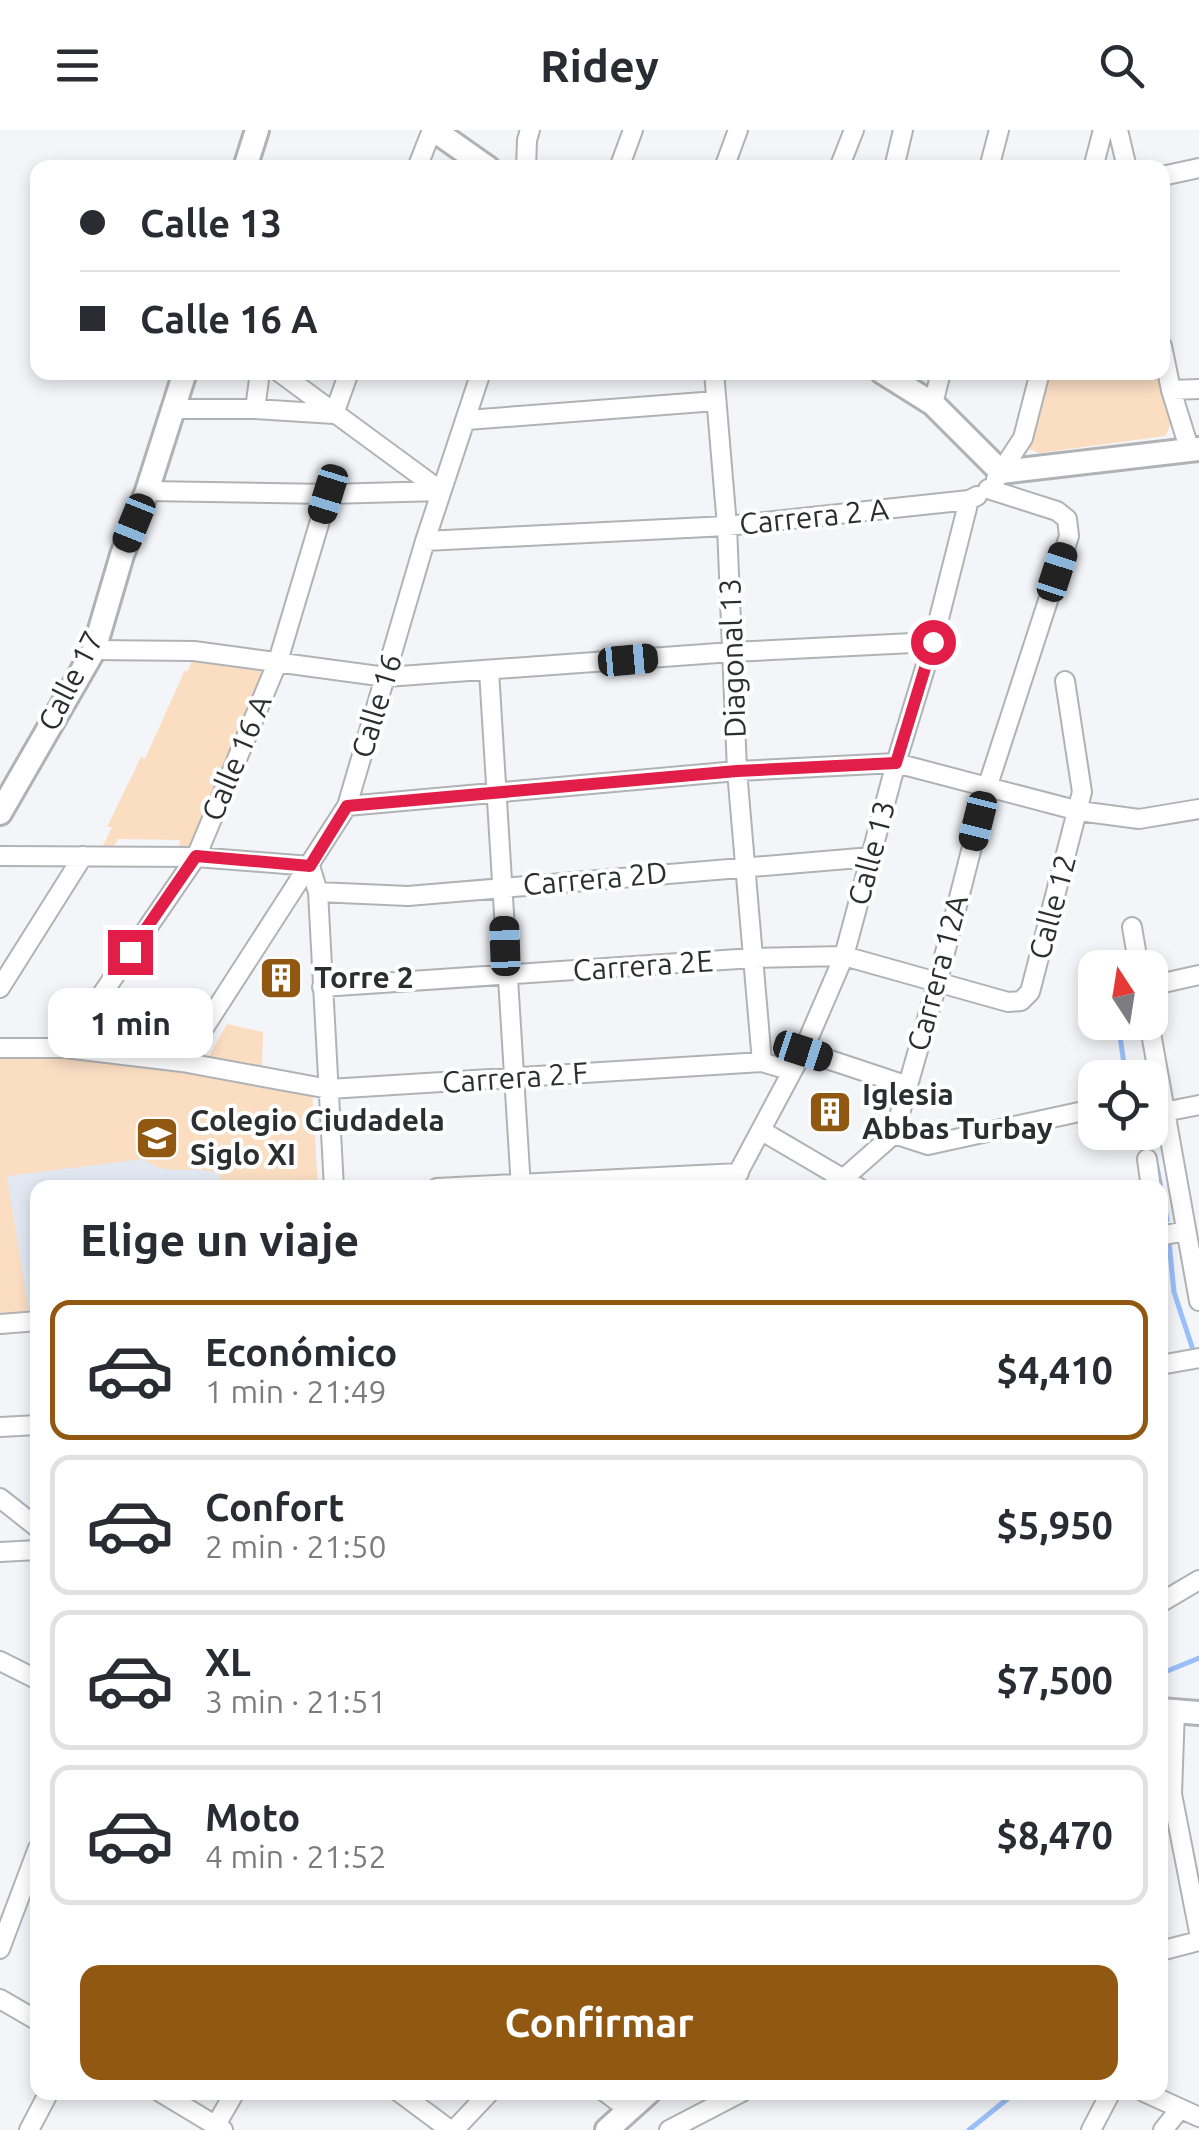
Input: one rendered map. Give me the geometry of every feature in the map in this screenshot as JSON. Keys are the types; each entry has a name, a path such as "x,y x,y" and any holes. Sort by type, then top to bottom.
{"main road":[{"path":"248,160 257,130"},
{"path":"433,130 476,160"},
{"name":"Calle 17","path":"0,812 94,650 182,380"},
{"path":"895,380 933,404 994,480"},
{"name":"Carrera 2 A","path":"994,480 1194,450"},
{"path":"1168,1710 1199,1713"},
{"path":"607,2130 640,2100"}],"street":[{"path":"420,160 433,130"},
{"path":"526,160 530,130"},
{"path":"622,160 634,130"},
{"path":"727,160 738,130"},
{"path":"842,160 854,130"},
{"path":"896,160 903,130"},
{"path":"991,160 998,130"},
{"path":"1095,160 1103,130"},
{"path":"1118,130 1126,160"},
{"path":"1170,174 1199,168"},
{"path":"255,409 259,380"},
{"path":"290,380 442,492"},
{"path":"334,414 345,380"},
{"name":"Calle 16","path":"182,1062 347,806 425,542 479,380"},
{"name":"Diagonal 13","path":"715,380 728,526 737,771 762,1062"},
{"path":"933,404 938,380"},
{"path":"994,480 1023,438 1038,380"},
{"path":"1169,380 1194,450"},
{"path":"1171,390 1199,389"},
{"path":"467,420 716,401"},
{"path":"174,409 334,414"},
{"name":"Carrera 2 A","path":"425,542 728,526 969,500 994,480"},
{"name":"Carrera 12A","path":"894,1134 987,788 1068,536 1067,519 1057,510 994,480"},
{"path":"147,491 442,492"},
{"name":"Calle 16 A","path":"65,1048 196,856 278,661 328,494"},
{"name":"Calle 13","path":"735,1180 803,1051 844,956 969,500"},
{"path":"94,650 194,651 386,676 933,642"},
{"path":"488,671 521,1180"},
{"name":"Calle 12","path":"937,984 1008,1002 1021,1001 1030,992 1082,792 1064,681"},
{"path":"347,806 737,771 896,763 1079,811 1140,819 1199,809"},
{"path":"0,856 196,856 310,866 318,892 334,1180"},
{"path":"0,988 83,856"},
{"name":"Carrera 2D","path":"318,892 408,896 871,857"},
{"path":"1132,927 1136,950"},
{"name":"Carrera 2E","path":"322,987 754,958 844,956 937,984"},
{"path":"1168,982 1199,976"},
{"name":"Carrera 2 F","path":"0,1048 65,1048 182,1062 329,1088 762,1062 792,1071"},
{"path":"803,1051 908,1086"},
{"path":"1168,1111 1199,1105"},
{"path":"854,1180 894,1134 928,1145 1078,1112"},
{"path":"762,1131 846,1180"},
{"path":"1168,1135 1199,1301"},
{"path":"1147,1159 1150,1180"},
{"path":"1168,1234 1185,1231"},
{"path":"0,1324 30,1322"},
{"path":"1168,1364 1199,1358"},
{"path":"0,1427 30,1425"},
{"path":"0,1498 30,1522"},
{"path":"0,1552 30,1550"},
{"path":"1168,1598 1199,1580"},
{"path":"0,1662 30,1676"},
{"path":"1168,1727 1172,1794 1199,1932"},
{"path":"0,1949 30,1874"},
{"path":"1168,1950 1199,1941"},
{"path":"0,1999 30,2016"},
{"path":"29,2130 45,2100"},
{"path":"173,2100 217,2128 232,2100"},
{"path":"410,2100 452,2130 482,2100"},
{"path":"616,2100 629,2110"},
{"path":"669,2130 727,2100"},
{"path":"1090,2130 1107,2100"},
{"path":"1162,2100 1199,2117"},
{"path":"1163,2130 1180,2108"}],"shaded area":[{"path":"1042,380 1164,380 1174,418 1165,436 1039,453 1027,448"},
{"path":"195,655 269,667 196,851 179,849 180,840 118,839 113,848 102,848 112,827 107,827"},
{"path":"227,1024 263,1032 262,1069 207,1060"},
{"path":"0,1053 301,1180 30,1180 30,1313 0,1315"},
{"name":"Colegio Ciudadela Siglo XI","path":"0,1053 65,1055 312,1089 318,1180 221,1180 219,1174 210,1171 171,1170 144,1159 7,1176 29,1313 0,1315"}],"waterway":[{"path":"1121,1040 1123,1060"},
{"path":"1150,1150 1153,1157"},
{"path":"1157,1167 1159,1180"},
{"path":"1169,1242 1174,1292 1194,1353"},
{"path":"1168,1671 1199,1658"},
{"path":"969,2130 1006,2100"}],"place":[{"name":"Torre 2","path":"281,978"},
{"name":"Iglesia Abbas Turbay","path":"830,1112"},
{"name":"Colegio Ciudadela Siglo XI","path":"157,1138"}],"route":[{"path":"130,952 196,856 310,866 347,806 737,771 896,763 933,642"}]}
